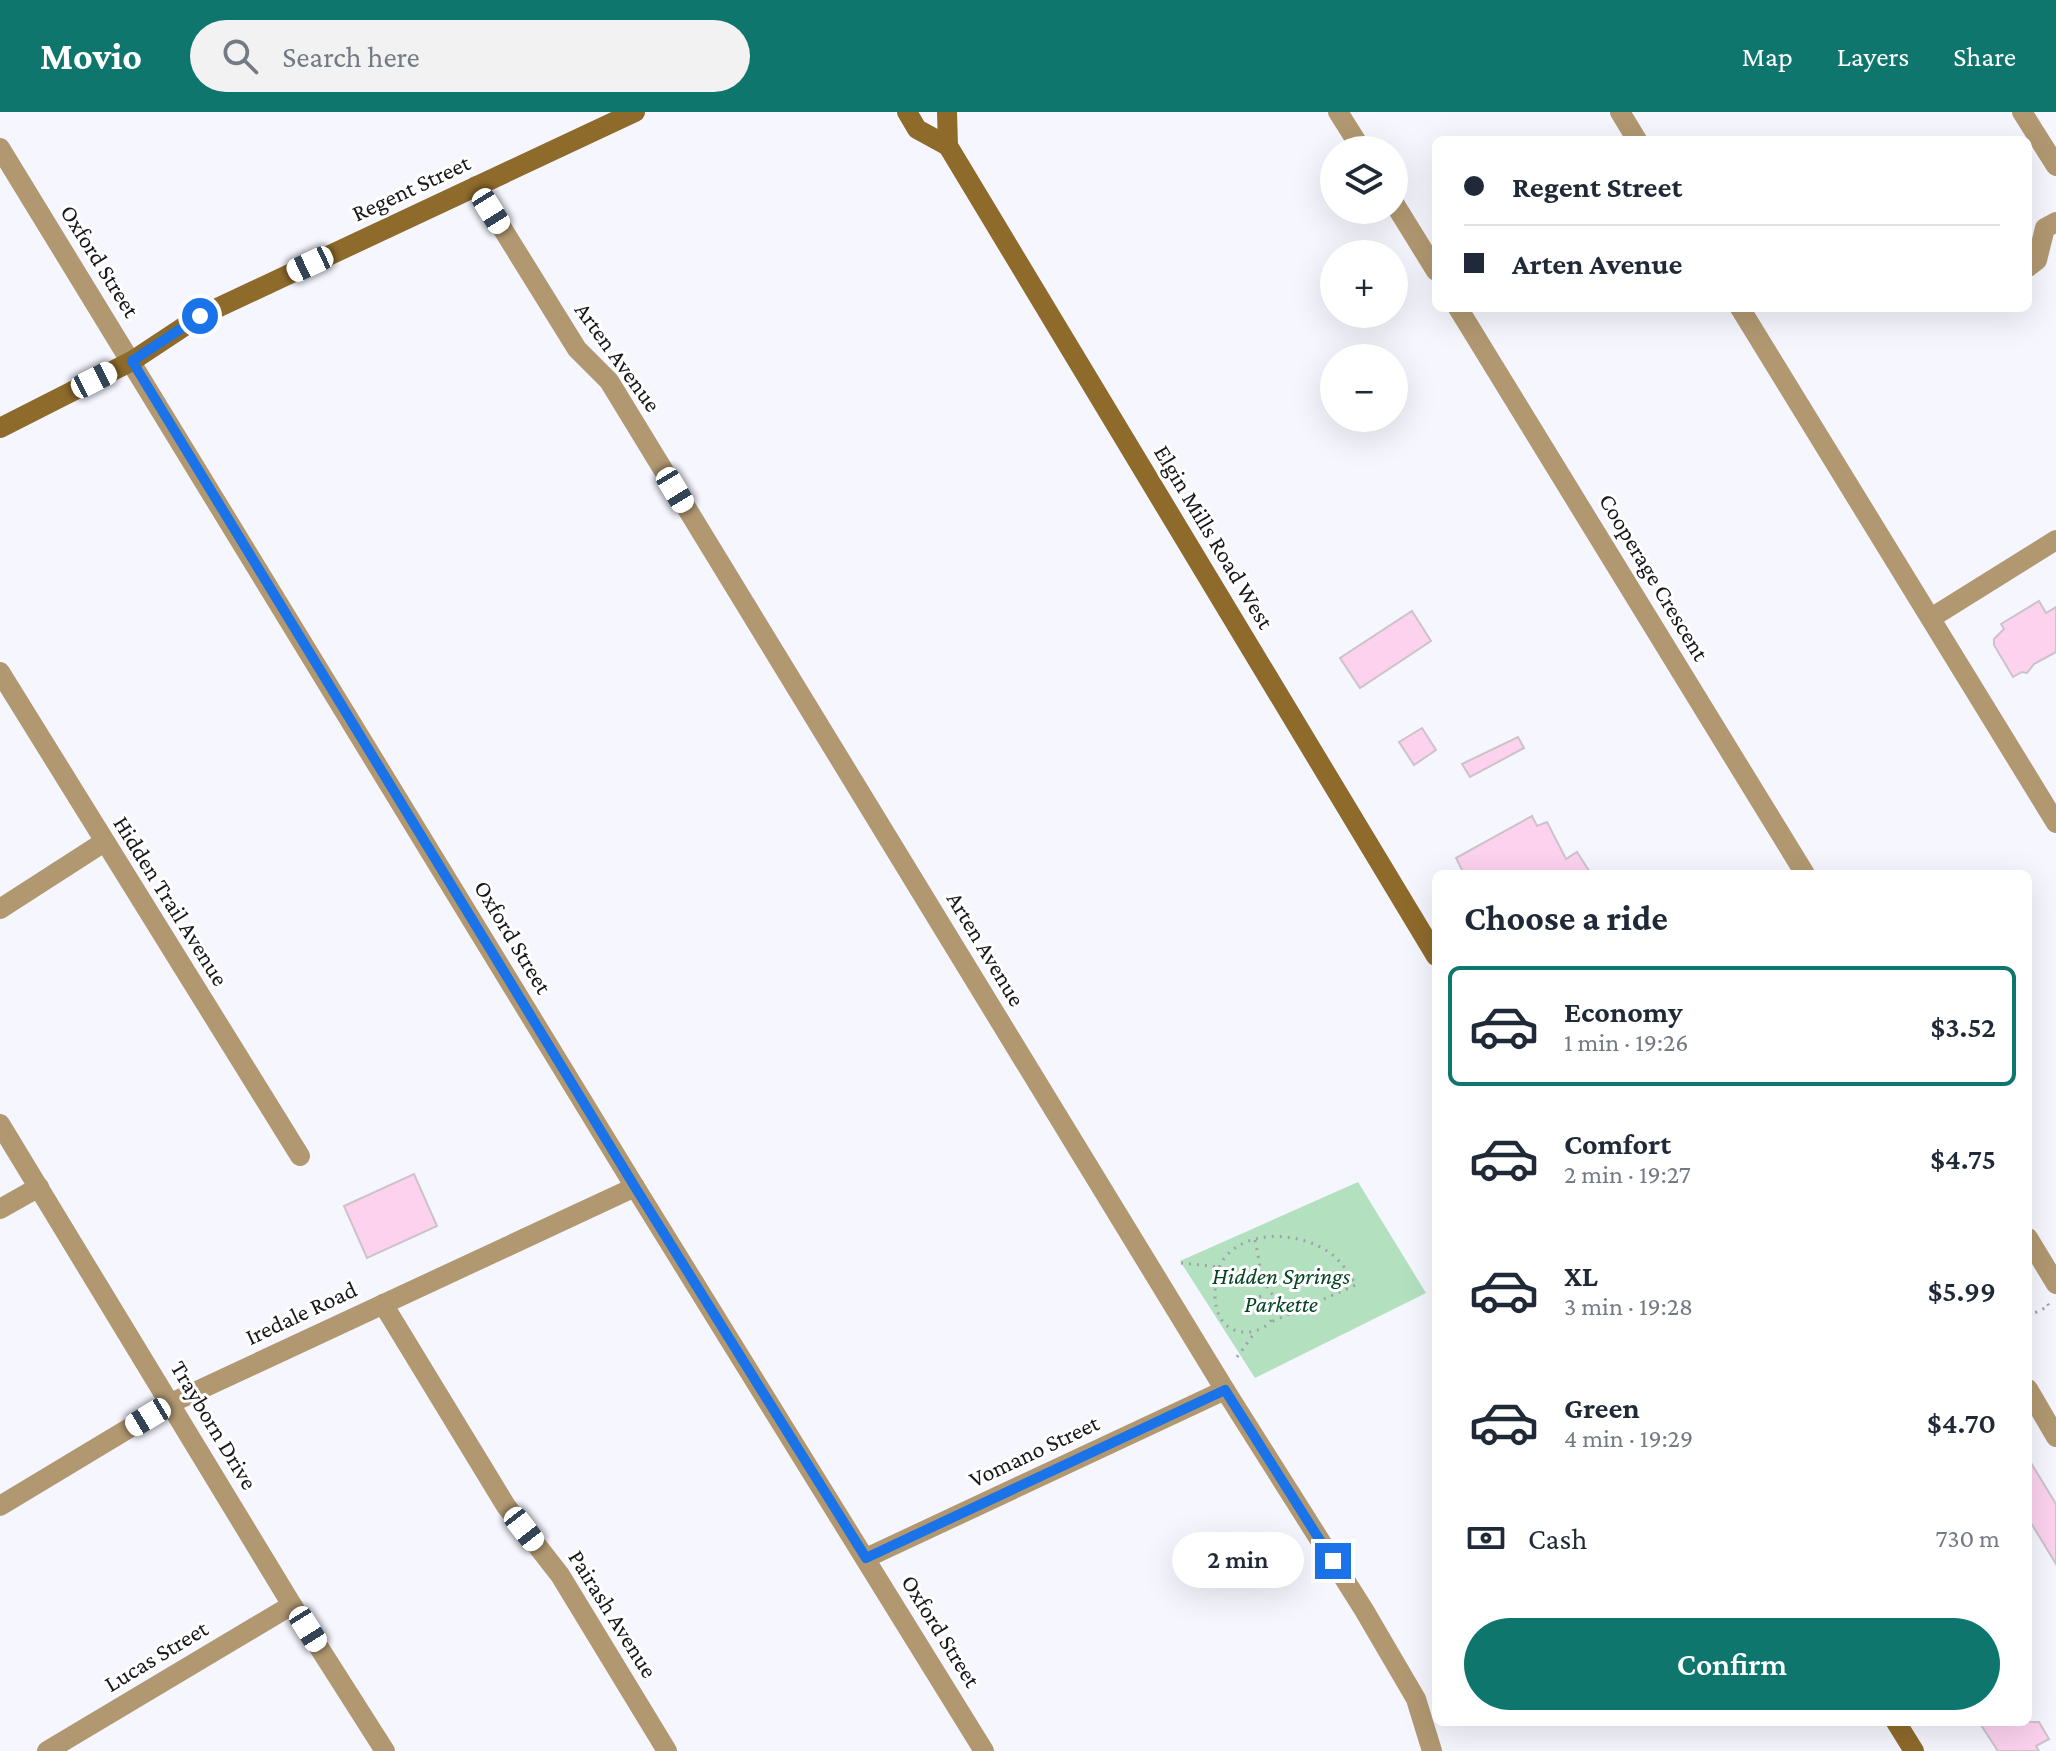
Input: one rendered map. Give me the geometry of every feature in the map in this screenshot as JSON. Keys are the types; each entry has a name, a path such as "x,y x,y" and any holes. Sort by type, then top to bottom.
{"main road":[{"name":"Regent Street","path":"0,428 132,361 200,316 635,112"},
{"name":"Elgin Mills Road West","path":"907,112 917,129 948,146"},
{"name":"Elgin Mills Road West","path":"947,112 948,146 1432,949"},
{"path":"1898,1726 1914,1751"}],"street":[{"path":"1338,112 1353,136"},
{"path":"1620,112 1635,136"},
{"path":"2022,112 2056,166"},
{"name":"Oxford Street","path":"0,148 984,1751"},
{"name":"Arten Avenue","path":"476,186 577,349 609,381 1225,1390 1364,1610 1416,1699 1432,1751"},
{"path":"2032,264 2037,260 2043,223"},
{"path":"1407,224 1432,265"},
{"name":"Cooperage Crescent","path":"1460,312 1803,870"},
{"path":"1742,312 2056,823"},
{"path":"1931,618 2056,540"},
{"name":"Hidden Trail Avenue","path":"0,672 300,1156"},
{"path":"0,909 104,842"},
{"name":"Trayborn Drive","path":"0,1124 292,1605 385,1751"},
{"path":"0,1209 39,1187"},
{"name":"Iredale Road","path":"0,1506 171,1403 635,1187"},
{"path":"2032,1245 2056,1284"},
{"name":"Pairash Avenue","path":"383,1304 506,1506 560,1575 667,1751"},
{"name":"Vomano Street","path":"866,1558 1225,1390"},
{"path":"2032,1396 2056,1437"},
{"name":"Lucas Street","path":"47,1751 292,1605"}],"path":[{"path":"1237,1357 1256,1331 1356,1285 1338,1260 1312,1243 1289,1237 1244,1243 1226,1257 1215,1277 1216,1302 1222,1318 1233,1330 1256,1331"},
{"path":"1255,1240 1266,1289 1293,1312"},
{"path":"1181,1263 1220,1267"},
{"path":"1260,1306 1255,1309 1251,1305 1255,1298 1262,1296 1269,1300 1274,1309 1271,1322"}],"green space":[{"name":"Hidden Springs Parkette","path":"1358,1182 1426,1293 1255,1378 1180,1261"}],"building":[{"path":"2039,601 2046,613 2056,607 2056,652 2034,664 2027,673 2013,677 1994,645 1994,639 2004,629 2001,624"},
{"path":"1412,611 1431,641 1360,688 1340,658"},
{"path":"1422,728 1436,750 1414,765 1399,742"},
{"path":"1518,737 1524,748 1470,777 1462,764"},
{"path":"1532,816 1537,826 1547,822 1566,859 1577,852 1588,870 1462,870 1456,858"},
{"path":"414,1174 437,1226 367,1258 344,1206"},
{"path":"2032,1465 2056,1504 2056,1564 2032,1525"},
{"path":"2032,1722 2039,1722 2049,1739 2036,1746 2039,1751 1998,1751 1982,1726 2032,1726"}],"route":[{"path":"200,316 132,361 635,1187 866,1558 1225,1390 1333,1561"}]}
